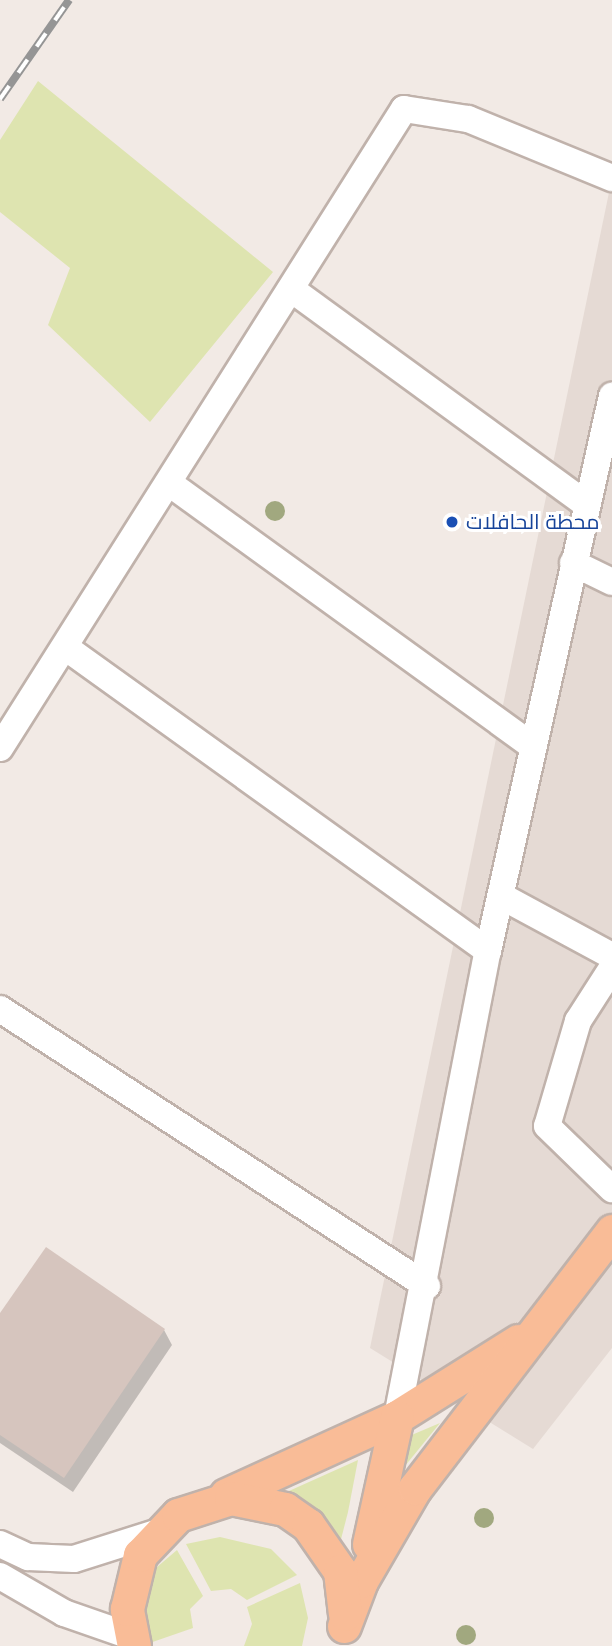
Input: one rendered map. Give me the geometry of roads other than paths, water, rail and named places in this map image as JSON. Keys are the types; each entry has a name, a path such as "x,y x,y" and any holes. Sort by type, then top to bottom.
{"main road":[{"path":"361,1581 415,1488 612,1231"},
{"path":"132,1641 130,1581 156,1533 204,1503 397,1417 538,1329"},
{"path":"341,1636 361,1581 397,1417"},
{"path":"204,1503 259,1500 308,1525 340,1570 341,1636"}],"street":[{"path":"0,748 404,109 468,118 612,178"},
{"path":"291,289 585,503"},
{"path":"397,1417 427,1286 488,951 585,503 612,396"},
{"path":"169,483 534,747"},
{"path":"573,563 612,582"},
{"path":"65,648 488,951"},
{"path":"501,897 612,956"},
{"path":"612,968 578,1021 547,1126 612,1189"},
{"path":"0,1009 427,1286"},
{"path":"0,1544 28,1557 63,1560 156,1533"},
{"path":"0,1576 64,1613 132,1641"}],"railway":[{"path":"0,99 69,0"}],"place":[{"name":"محطة الحافلات","path":"452,522"}]}
